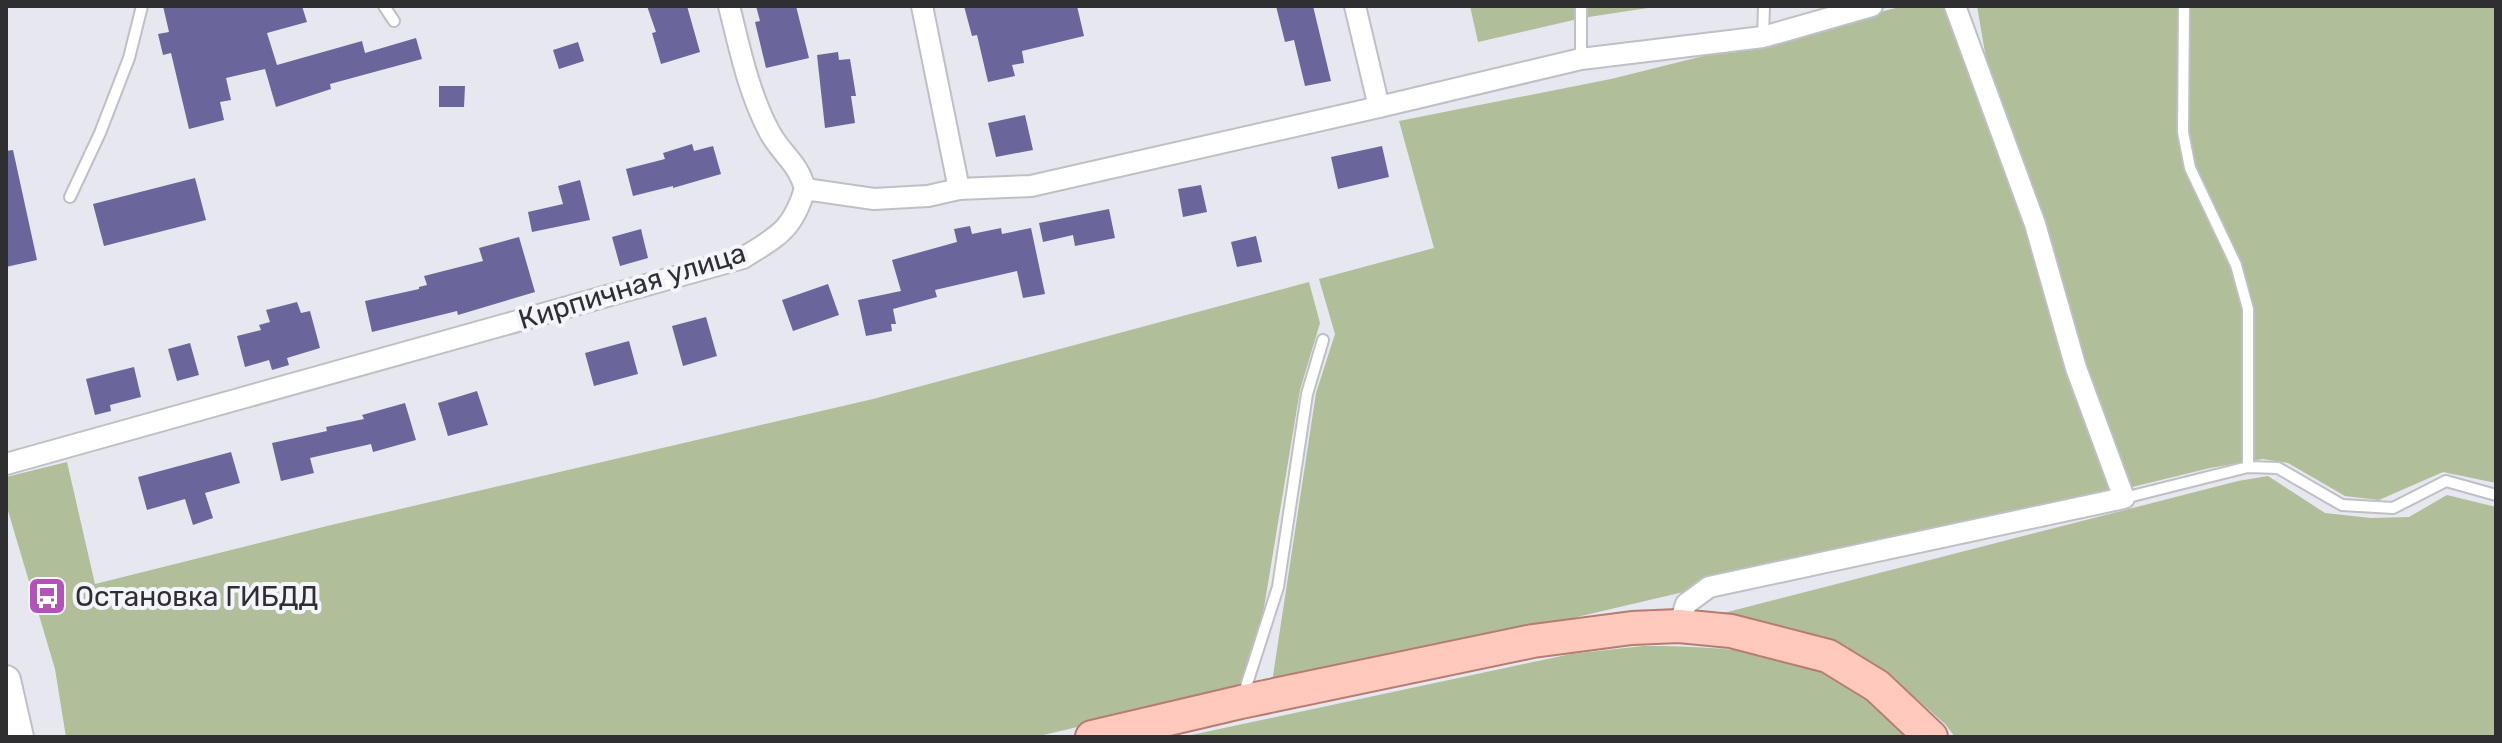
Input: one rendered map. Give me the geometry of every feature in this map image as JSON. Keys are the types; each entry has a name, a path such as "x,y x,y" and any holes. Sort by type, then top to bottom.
{"main road":[{"path":"1092,737 1241,702 1533,641 1632,628 1679,626 1731,631 1828,656 1877,686 1931,737"},
{"path":"6,680 19,737"}],"street":[{"path":"729,6 751,95 771,136 801,173 805,189 874,199 928,196 959,189 1031,186 1581,59 1763,37 1872,6"},
{"path":"922,6 959,189"},
{"path":"1355,6 1379,107"},
{"path":"1679,626 1686,604 1709,587 2124,498 2076,368 2035,224 1955,6"},
{"name":"Кирпичная улица","path":"6,464 743,258 782,234 798,212 805,189"}],"lane":[{"path":"70,197 100,133 129,58 142,6"},
{"path":"384,6 394,21"},
{"path":"1581,6 1581,59"},
{"path":"1763,37 1764,6"},
{"path":"2184,6 2183,132 2190,168 2236,265 2248,309 2248,467"},
{"path":"1241,702 1278,587 1307,394 1323,340"},
{"path":"2124,498 2248,467 2278,468 2342,505 2393,508 2446,481 2496,495"}],"green space":[{"path":"1470,6 1661,6 1582,18 1478,42"},
{"path":"1904,6 1950,6 2027,227 2067,373 2113,491 1271,689 1316,393 1335,334 1319,279 1434,248 1399,121 1611,79"},
{"path":"1977,6 2496,6 2496,483 2443,472 2379,500 2345,496 2288,463 2263,459 2128,488 2082,365 1989,76"},
{"path":"1309,282 1320,323 1300,390 1251,686 1035,737 66,737 55,669 6,504 6,477 67,462 95,584 327,526 873,399"},
{"path":"2268,476 2325,513 2371,518 2409,517 2447,495 2496,507 2496,737 1955,737 1945,724 1886,672 1815,636 1708,617 2238,481"},
{"path":"1643,646 1719,649 1787,660 1850,688 1879,709 1908,737 1182,737 1571,654"}],"building":[{"path":"163,6 302,6 307,22 267,33 277,65 362,41 365,53 416,38 422,59 330,84 331,89 276,107 265,69 226,78 231,100 220,102 224,120 189,129 171,53 163,55 158,34 169,32"},
{"path":"647,6 687,6 700,52 661,64 652,33 656,32"},
{"path":"756,6 796,6 809,58 766,68 755,22 760,21"},
{"path":"964,6 1077,6 1084,36 1022,51 1024,63 1012,65 1015,76 988,82 977,35 972,36"},
{"path":"1276,6 1313,6 1331,81 1305,86 1294,40 1285,42"},
{"path":"578,42 584,61 559,69 553,50"},
{"path":"838,52 839,60 850,59 856,96 851,96 855,123 825,128 817,55"},
{"path":"439,86 465,86 464,107 439,107"},
{"path":"1025,115 1033,150 996,157 988,123"},
{"path":"692,144 694,151 713,146 721,174 633,196 626,169 665,159 663,153"},
{"path":"1382,146 1389,177 1338,189 1331,157"},
{"path":"13,150 37,260 6,267 6,151"},
{"path":"195,178 206,220 104,246 93,204"},
{"path":"580,180 590,220 532,232 528,212 563,204 558,186"},
{"path":"1201,185 1207,212 1183,217 1178,189"},
{"path":"1109,209 1115,238 1075,246 1073,235 1043,242 1039,223"},
{"path":"970,226 972,234 1001,228 1002,234 1031,228 1045,294 1023,298 1017,271 935,290 937,297 893,309 896,324 891,324 892,331 866,336 858,300 901,291 892,260 957,242 954,229"},
{"path":"641,229 648,258 620,266 612,237"},
{"path":"1256,236 1262,262 1237,267 1231,242"},
{"path":"519,237 535,292 458,315 457,311 372,332 365,301 419,289 427,285 424,276 483,261 479,248"},
{"path":"828,284 839,315 793,331 782,300"},
{"path":"297,302 301,313 310,311 320,348 287,358 289,365 272,370 269,360 245,367 237,336 261,330 259,325 270,322 266,310"},
{"path":"706,317 717,356 683,366 672,326"},
{"path":"629,341 638,374 594,386 585,353"},
{"path":"190,343 199,375 177,381 168,349"},
{"path":"134,367 141,397 110,405 111,411 95,415 86,379"},
{"path":"477,391 488,425 448,436 438,403"},
{"path":"405,403 416,440 373,452 371,444 310,458 314,473 281,481 272,443 327,431 326,427 364,419 362,415"},
{"path":"231,452 240,483 205,493 213,518 193,525 185,499 147,510 138,477"}],"place":[{"name":"Остановка ГИБДД","path":"47,596"}]}
